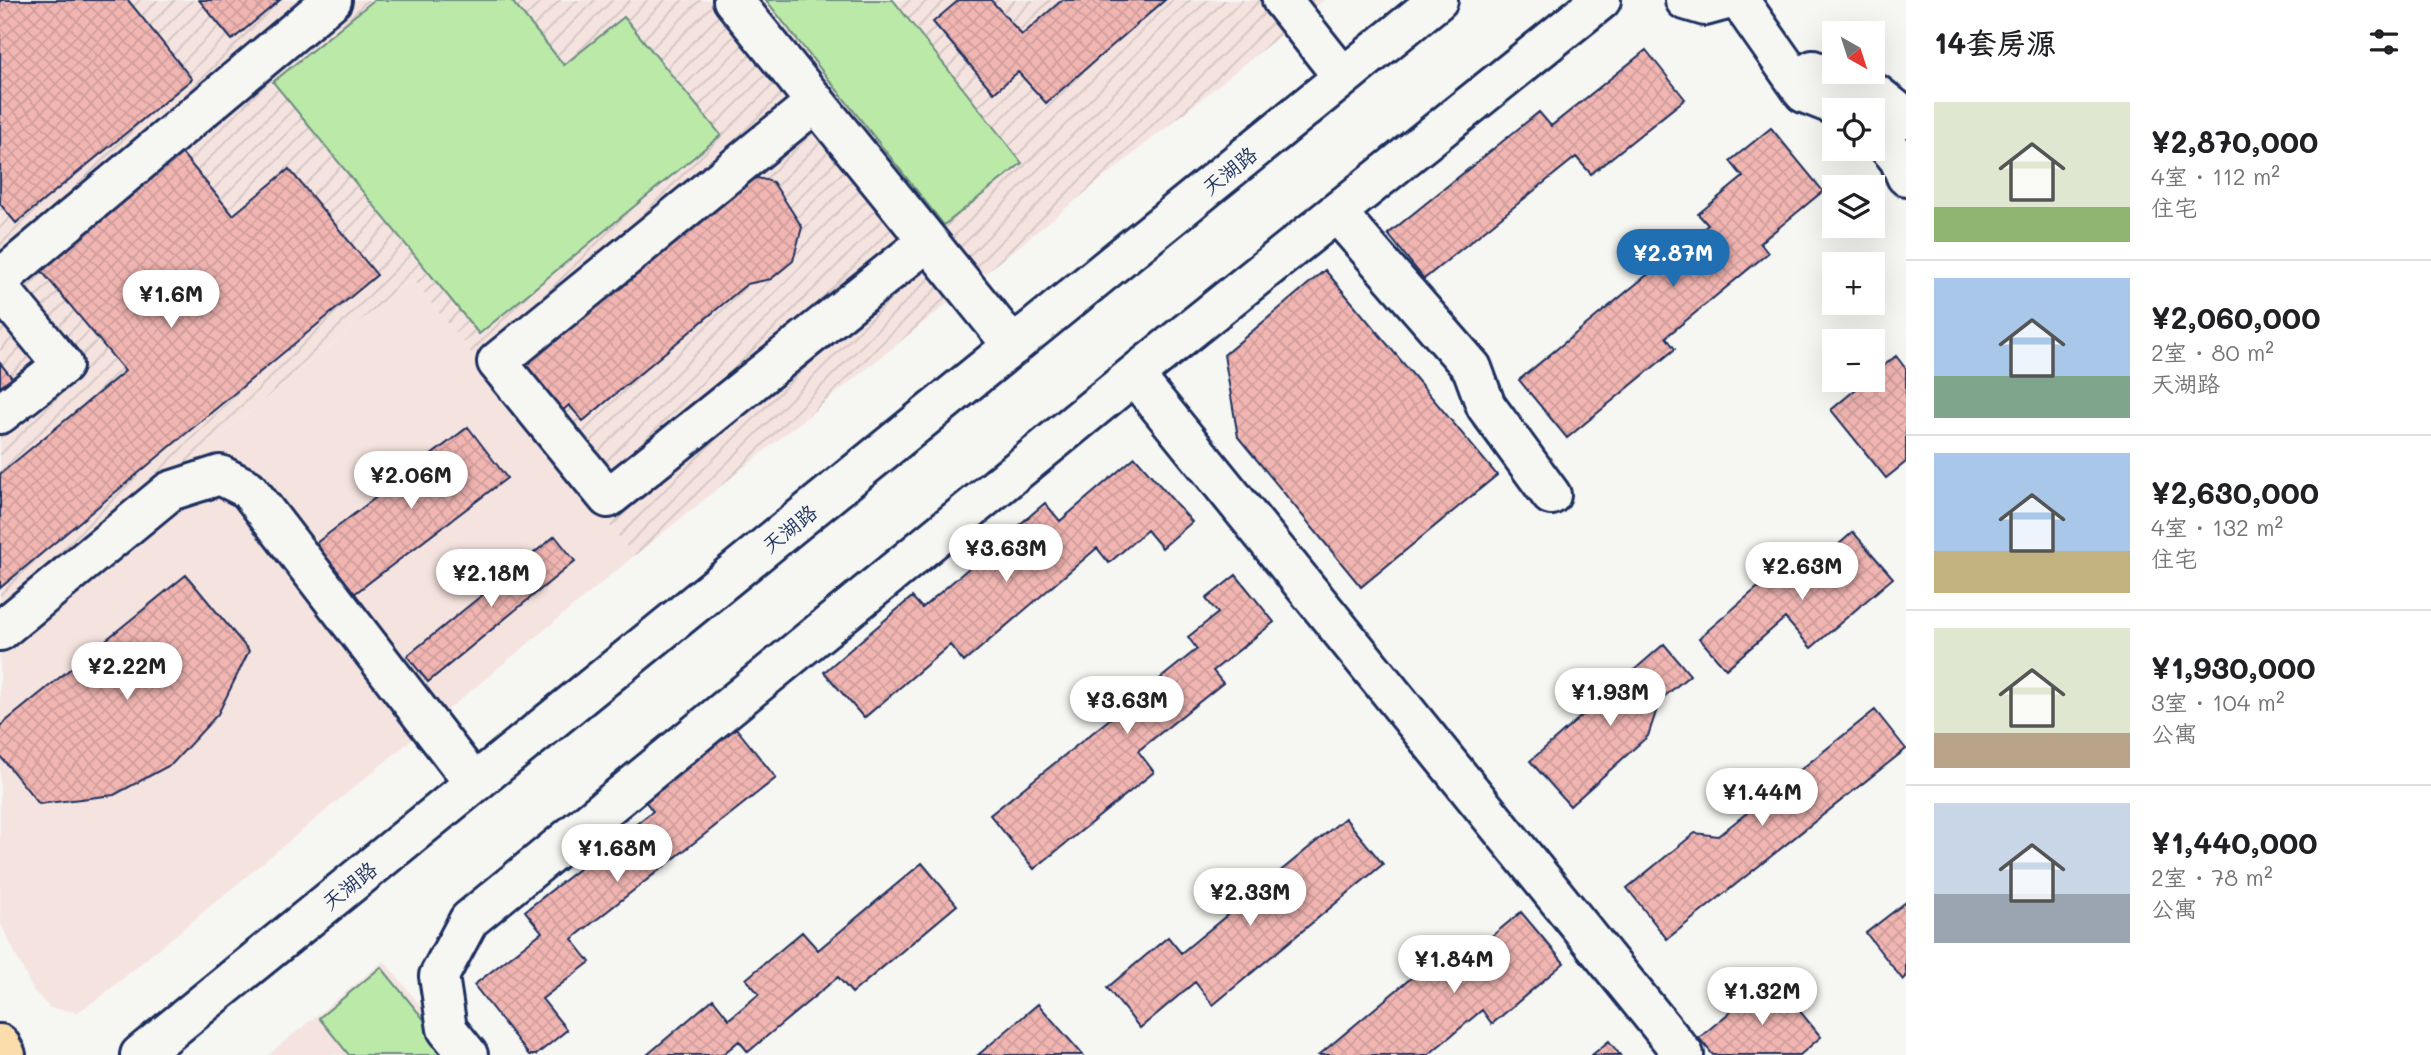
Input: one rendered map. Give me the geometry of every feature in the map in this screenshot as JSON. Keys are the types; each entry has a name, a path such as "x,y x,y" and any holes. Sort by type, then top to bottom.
{"main road":[{"path":"0,1044 6,1055"}],"street":[{"path":"0,279 332,0"},
{"path":"733,0 1013,346"},
{"path":"1282,0 1343,77"},
{"name":"天湖路","path":"140,1055 1438,0"},
{"path":"468,1055 447,1029 439,976 470,920 1134,375 1601,0"},
{"path":"1685,0 1705,6 1727,0"},
{"path":"1739,0 1804,93 1822,100"},
{"path":"1781,62 1830,74 1876,94 1906,118"},
{"path":"816,102 497,362 608,498 928,241"},
{"path":"1885,142 1899,159 1906,176"},
{"path":"1337,213 1472,368 1486,406 1552,495"},
{"path":"0,289 63,365 0,414"},
{"path":"1134,375 1684,1055"},
{"path":"0,631 170,491 220,475 248,489 474,783"}],"shaded area":[{"path":"0,0 1324,0 634,556 412,279 0,615"},
{"path":"412,279 634,556 99,998 78,1012 50,1008 33,990 0,922 0,615"},
{"path":"384,961 461,1055 268,1055"}],"green space":[{"path":"374,0 511,0 564,65 624,17 721,135 479,334 273,82"},
{"path":"766,0 893,0 1022,163 944,225"},
{"path":"381,967 453,1055 349,1055 319,1018"}],"building":[{"path":"0,0 128,0 192,79 16,223 0,204"},
{"path":"199,0 280,0 232,40"},
{"path":"959,0 991,0 1022,35 1062,0 1165,0 1046,103 1018,72 994,93 933,22"},
{"path":"1646,50 1685,99 1591,174 1576,157 1424,279 1388,234 1539,112 1551,126"},
{"path":"1771,128 1822,192 1760,243 1768,253 1666,337 1675,349 1567,438 1519,380 1708,225 1698,214 1743,177 1730,161"},
{"path":"175,145 233,215 289,169 377,275 0,588 0,474 125,371 34,262"},
{"path":"746,175 773,182 802,227 793,261 771,279 747,284 583,421 569,405 552,420 511,371"},
{"path":"1325,270 1497,475 1361,587 1238,437 1224,355"},
{"path":"1896,356 1906,369 1906,462 1886,478 1831,410 1853,392 1885,392 1885,365"},
{"path":"0,363 13,379 0,389"},
{"path":"468,427 507,478 354,594 315,544"},
{"path":"1135,457 1192,522 1162,548 1147,530 1109,563 1097,548 964,662 950,645 864,718 824,672 912,597 922,608 1045,503 1060,521"},
{"path":"1853,532 1893,578 1811,648 1785,618 1726,669 1699,638 1757,588 1792,585"},
{"path":"555,536 575,561 428,682 407,656"},
{"path":"186,575 249,651 218,714 172,764 114,795 39,804 0,756 0,726"},
{"path":"1236,575 1274,622 1213,671 1223,683 1138,751 1154,772 1034,869 990,815 1197,649 1188,637 1218,613 1206,599"},
{"path":"1664,644 1690,675 1660,700 1648,736 1570,806 1530,761"},
{"path":"1875,710 1906,749 1667,939 1627,888 1695,833 1718,836"},
{"path":"736,728 776,778 572,939 590,962 542,999 567,1030 536,1055 529,1055 474,985 542,932 525,911 653,811 644,800"},
{"path":"1345,818 1383,864 1213,1005 1195,982 1140,1028 1107,988 1168,937 1181,953"},
{"path":"922,863 957,905 852,993 838,977 748,1052 739,1041 722,1055 647,1055 713,999 729,1019 759,994 746,979 802,932 818,950"},
{"path":"1906,902 1906,977 1903,980 1866,933"},
{"path":"1521,912 1564,963 1492,1024 1482,1010 1428,1055 1319,1055 1441,953 1453,968"},
{"path":"1772,977 1821,1037 1800,1055 1713,1055 1699,1038"},
{"path":"1038,1004 1083,1055 978,1055"},
{"path":"1609,1041 1620,1055 1592,1055"}]}
